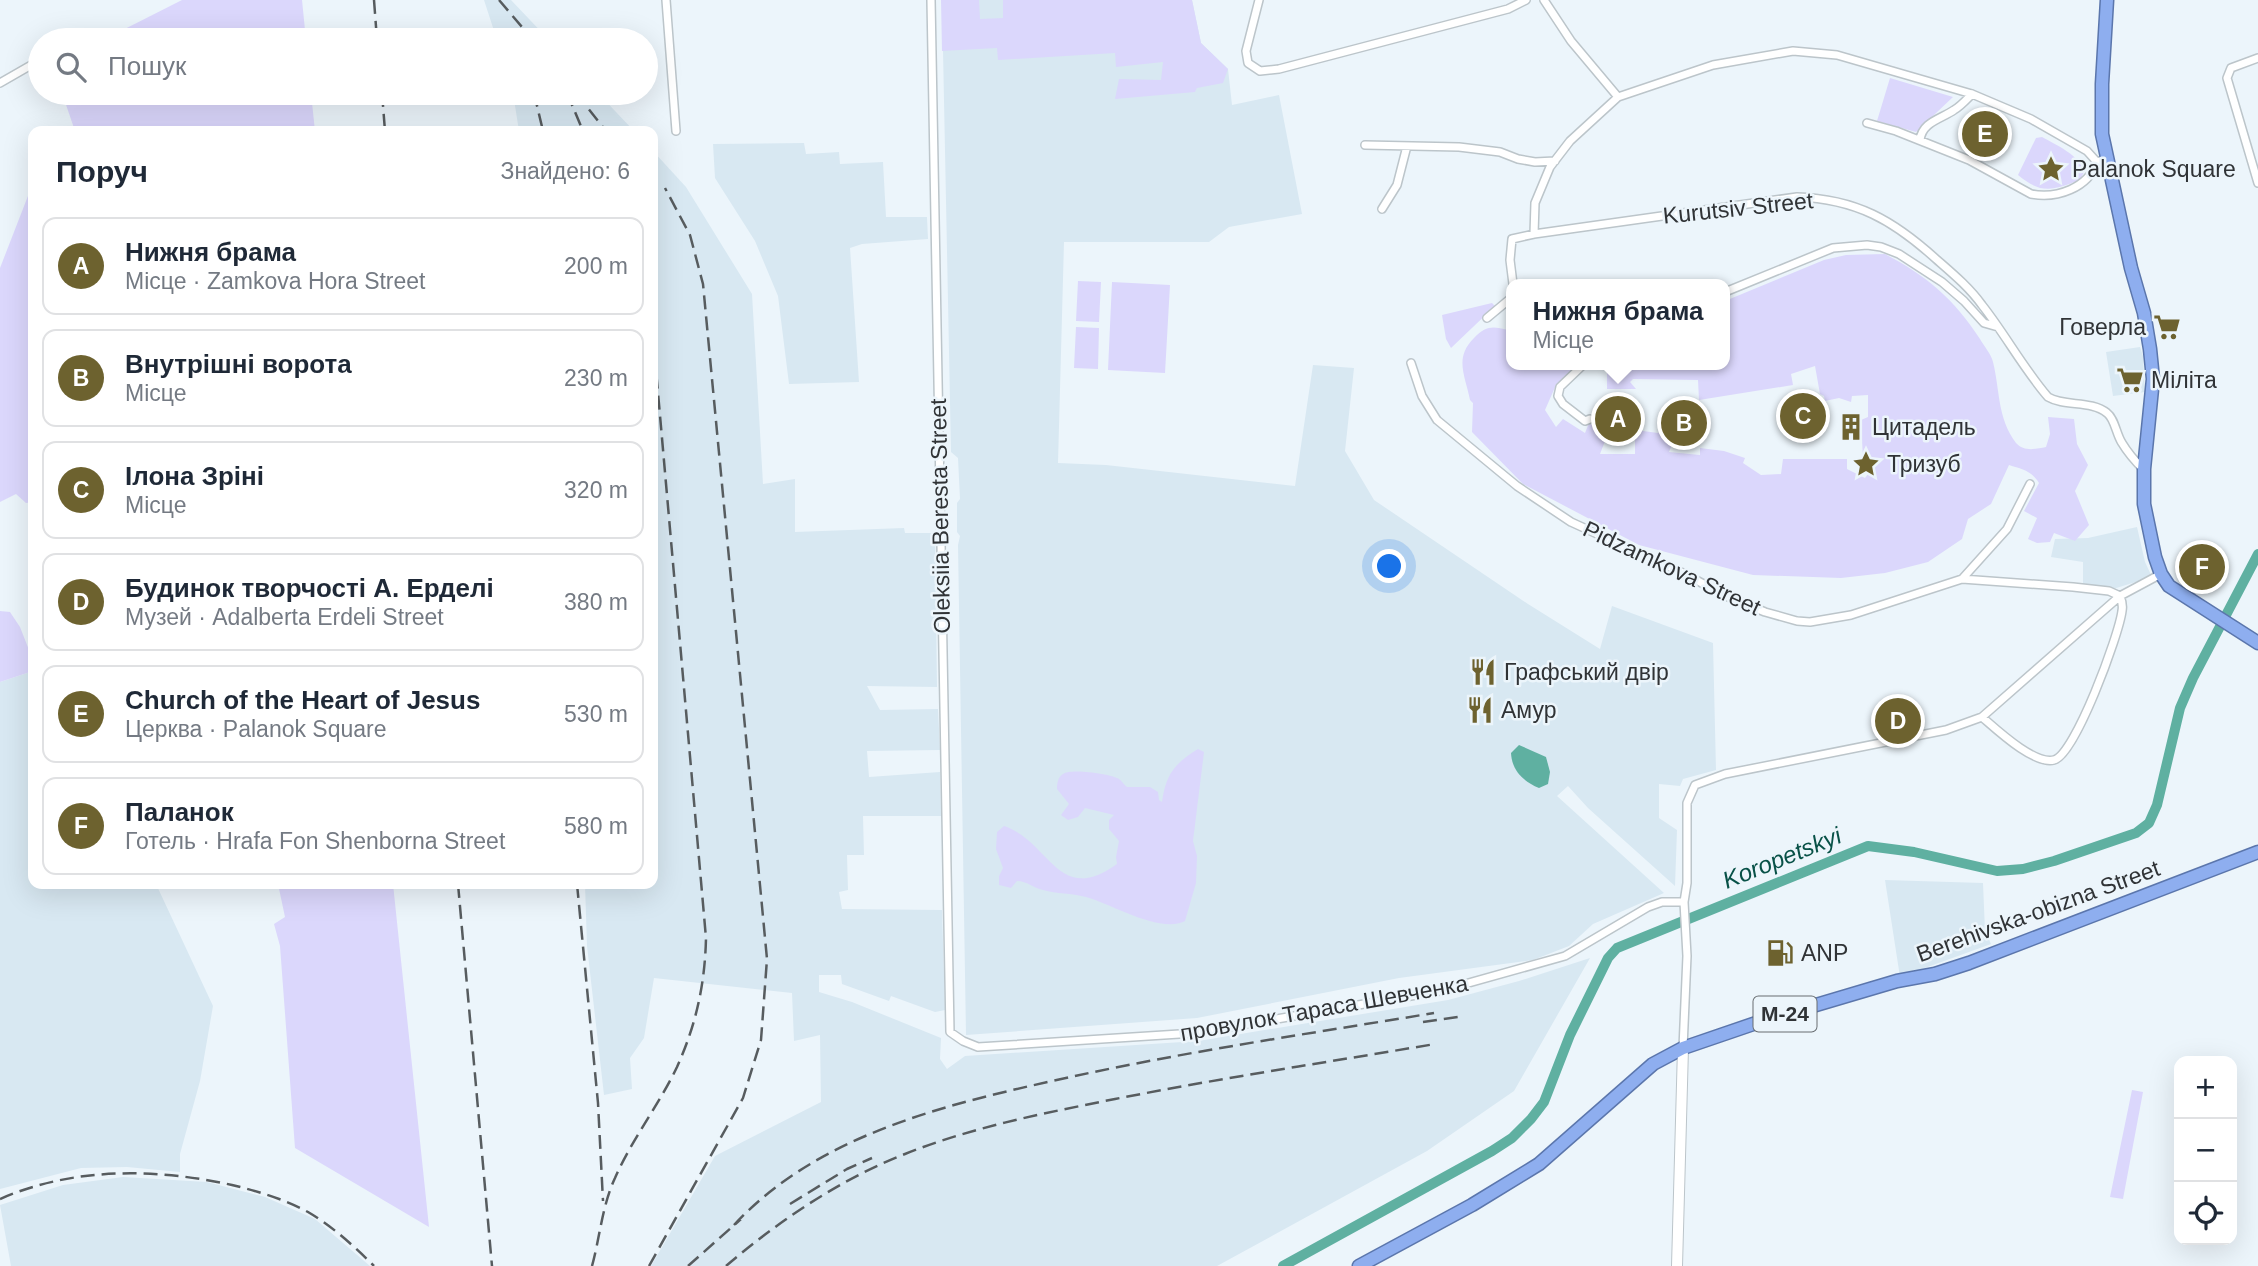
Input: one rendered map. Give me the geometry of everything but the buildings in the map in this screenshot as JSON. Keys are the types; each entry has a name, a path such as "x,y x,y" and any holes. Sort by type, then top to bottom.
{"highway":[{"path":"2107,0 2101,160 2144,313 2152,366 2144,470 2146,516 2161,574 2169,586 2258,643"},
{"name":"Berehivska-obizna Street","path":"1359,1266 1472,1205 1539,1164 1653,1064 1683,1048 1762,1021 1969,963 2258,852"}],"street":[{"path":"666,0 676,131"},
{"name":"Oleksiia Beresta Street","path":"930,0 950,1032"},
{"path":"1259,0 1246,51 1248,63 1260,71 1279,69 1508,9 1526,0"},
{"path":"1544,0 1571,41 1618,97"},
{"path":"1534,234 1535,203 1550,167 1570,141 1618,97 1713,65 1793,51 1838,55 1972,94 2031,119 2101,160 2093,173 2082,182 2056,196 2043,196 2031,194 1996,173 1920,140 1867,123"},
{"path":"2258,58 2231,68 2227,78 2258,183"},
{"path":"0,83 28,67"},
{"path":"1920,140 1925,127 1963,104 1972,94"},
{"path":"1365,145 1460,147 1500,152 1535,162 1555,160"},
{"path":"1382,209 1397,185 1408,146"},
{"name":"Kurutsiv Street","path":"1512,279 1511,239 1534,234 1797,197 1824,198 1855,206 1904,231 1961,281 2048,397 2056,401 2096,407 2110,415 2120,440 2144,470"},
{"path":"1730,290 1833,248 1854,245 1881,247 1899,254 1942,282 1984,323 1998,327"},
{"path":"1487,318 1506,302"},
{"name":"Pidzamkova Street","path":"1411,363 1422,396 1437,420 1517,486 1571,522 1765,612 1797,621 1824,621 1962,579"},
{"path":"1578,370 1560,387 1558,396 1563,404 1585,421 1590,419"},
{"path":"1962,579 2007,529 2030,484"},
{"path":"1677,1266 1687,927 1687,803 1695,785 1725,774 1946,730 1982,717 2120,596 2161,574"},
{"path":"1962,579 2073,587 2109,591 2120,596"},
{"path":"1982,717 2034,756 2054,761 2063,755 2090,703 2112,648 2122,610 2120,596"},
{"name":"провулок Тараса Шевченка","path":"950,1032 962,1041 978,1047 1090,1041 1195,1033 1404,998 1475,982 1565,956 1648,907 1662,902 1685,906"}],"shaded area":[{"path":"182,0 302,0 305,28 127,28"},
{"path":"484,0 511,0 538,28 493,28"},
{"path":"941,0 979,0 980,19 1003,18 1003,0 1192,0 1201,43 1228,69 1223,83 1197,88 1195,92 1115,99 1119,79 1161,80 1163,62 1116,67 1115,53 998,60 997,48 942,51"},
{"path":"942,0 1192,0 1201,43 1228,69 1232,105 1279,95 1302,214 1229,227 1209,242 1064,242 1058,463 1106,465 1295,486 1313,365 1354,368 1345,451 1374,500 1600,649 1612,606 1713,643 1716,770 1683,779 1680,786 1659,784 1659,818 1677,830 1675,886 1588,808 1568,786 1557,796 1664,893 1593,924 1569,946 1533,960 1399,978 1197,1018 966,1035 958,545 960,536 957,532 957,503 960,499 958,458 951,452"},
{"path":"1890,78 1953,97 1916,132 1877,121"},
{"path":"66,105 312,105 314,126 73,126"},
{"path":"515,105 609,105 629,126 518,126"},
{"path":"2042,137 2078,160 2084,172 2080,180 2048,189 2034,186 2018,175 2036,138"},
{"path":"804,143 806,154 839,152 840,164 883,162 886,217 927,217 928,239 862,244 850,248 859,382 789,384 778,296 755,241 715,178 713,144"},
{"path":"658,156 686,187 752,294 763,484 795,479 795,532 904,528 905,533 935,533 937,687 867,686 880,710 938,709 940,750 867,751 869,777 940,772 941,816 863,816 864,855 847,855 848,890 839,892 842,909 942,910 945,1010 935,1012 891,996 889,1001 842,984 841,975 819,975 819,992 852,1002 941,1038 940,1059 947,1069 965,1056 1198,1041 1448,1000 1590,958 1514,1091 1427,1151 1217,1266 651,1266 715,1156 821,1102 820,1035 794,1041 792,993 654,978 644,1038 630,1058 632,1089 604,1095 587,946 585,889 658,889"},
{"path":"28,196 26,503 16,494 0,502 0,268"},
{"path":"1885,254 1927,280 1950,300 1992,359 2005,424 2019,446 2030,449 2046,447 2050,434 2048,417 2074,419 2077,444 2088,465 2075,491 2089,525 2075,541 2054,533 2050,542 2037,543 2028,539 2037,518 2024,511 2039,483 2030,473 2009,465 1991,504 1968,519 1962,539 1928,562 1885,573 1841,578 1753,575 1639,545 1523,484 1472,432 1473,403 1464,375 1464,353 1482,331 1498,328 1506,330 1506,370 1572,370 1556,385 1545,410 1556,427 1563,419 1585,433 1589,423 1618,423 1617,428 1610,428 1600,454 1635,454 1635,426 1643,431 1658,433 1664,427 1685,426 1685,430 1678,430 1669,452 1700,455 1700,448 1724,451 1745,458 1743,463 1761,475 1781,474 1783,459 1847,459 1847,469 1865,478 1868,474 1865,467 1868,459 1863,459 1861,420 1868,417 1868,395 1852,396 1851,402 1839,398 1825,401 1820,394 1815,366 1791,374 1793,385 1699,400 1698,380 1633,379 1630,382 1636,389 1607,389 1607,370 1730,370 1730,299 1824,260 1846,255"},
{"path":"1078,281 1101,282 1099,322 1076,321"},
{"path":"1112,282 1170,285 1165,373 1108,370"},
{"path":"1492,303 1495,306 1451,348 1446,339 1442,315"},
{"path":"1076,327 1099,328 1098,369 1074,368"},
{"path":"2140,347 2145,392 2113,396 2106,352"},
{"path":"2137,527 2145,562 2152,577 2113,589 2083,585 2083,562 2051,557 2055,539 2088,538"},
{"path":"0,611 10,612 20,627 28,647 28,673 0,682"},
{"path":"28,673 28,889 158,889 213,1006 200,1081 180,1154 180,1172 127,1167 81,1168 0,1189 0,682"},
{"path":"1519,745 1546,757 1550,772 1548,784 1539,788 1519,775 1511,753"},
{"path":"1198,749 1204,752 1193,841 1197,856 1196,883 1185,921 1163,924 1150,921 1086,897 1039,889 1021,881 1017,881 1011,888 999,885 1003,868 996,849 997,832 1004,826 1033,844 1067,875 1081,878 1097,875 1117,864 1119,841 1109,829 1109,820 1114,815 1085,808 1078,817 1068,820 1061,815 1069,804 1057,789 1058,780 1063,774 1082,772 1115,777 1127,787 1150,787 1158,792 1162,802 1172,771"},
{"path":"1885,880 1983,883 1985,931 1991,944 1900,977"},
{"path":"279,889 394,889 429,1227 295,1148 280,946 274,924 285,917"},
{"path":"2132,1090 2143,1092 2123,1199 2110,1197"},
{"path":"123,1177 207,1182 265,1197 315,1219 370,1266 11,1266 0,1205 63,1185"}],"waterway":[{"name":"Koropetskyi","path":"1283,1266 1512,1138 1544,1102 1570,1035 1608,958 1617,948 1868,846 1914,852 1997,871 2023,869 2054,861 2136,833 2149,823 2157,805 2180,708 2193,678 2258,554"}],"railway":[{"path":"374,0 376,28"},
{"path":"499,0 523,28"},
{"path":"383,105 385,126"},
{"path":"537,105 542,126"},
{"path":"572,105 581,126"},
{"path":"585,105 602,126"},
{"path":"649,1266 743,1098 761,1040 767,959 703,284 690,235 665,188"},
{"path":"592,1266 604,1211 615,1178 670,1081 689,1036 698,1004 705,955 706,938 658,393"},
{"path":"458,889 492,1266"},
{"path":"577,889 598,1103 603,1201"},
{"path":"734,1225 770,1192 810,1164 853,1141 946,1107 1132,1064 1434,1013"},
{"path":"1423,1022 1458,1017"},
{"path":"726,1266 789,1217 834,1189 881,1164 930,1144 1009,1122 1115,1099 1435,1044"},
{"path":"790,1204 847,1169 872,1158"},
{"path":"0,1199 56,1181 85,1176 144,1174 203,1179 251,1190 299,1207 334,1230 374,1266"},
{"path":"688,1266 741,1219"}],"place":[{"name":"Church of the Heart of Jesus","path":"1985,134"},
{"name":"Palanok Square","path":"2051,169"},
{"name":"Говерла","path":"2167,327"},
{"name":"Міліта","path":"2130,380"},
{"name":"Ілона Зріні","path":"1803,416"},
{"name":"Нижня брама","path":"1618,419"},
{"name":"Внутрішні ворота","path":"1684,423"},
{"name":"Цитадель","path":"1851,427"},
{"name":"Тризуб","path":"1866,464"},
{"name":"Паланок","path":"2202,567"},
{"name":"Графський двір","path":"1483,672"},
{"name":"Амур","path":"1480,710"},
{"name":"Будинок творчості А. Ерделі","path":"1898,721"},
{"name":"ANP","path":"1780,953"}]}
